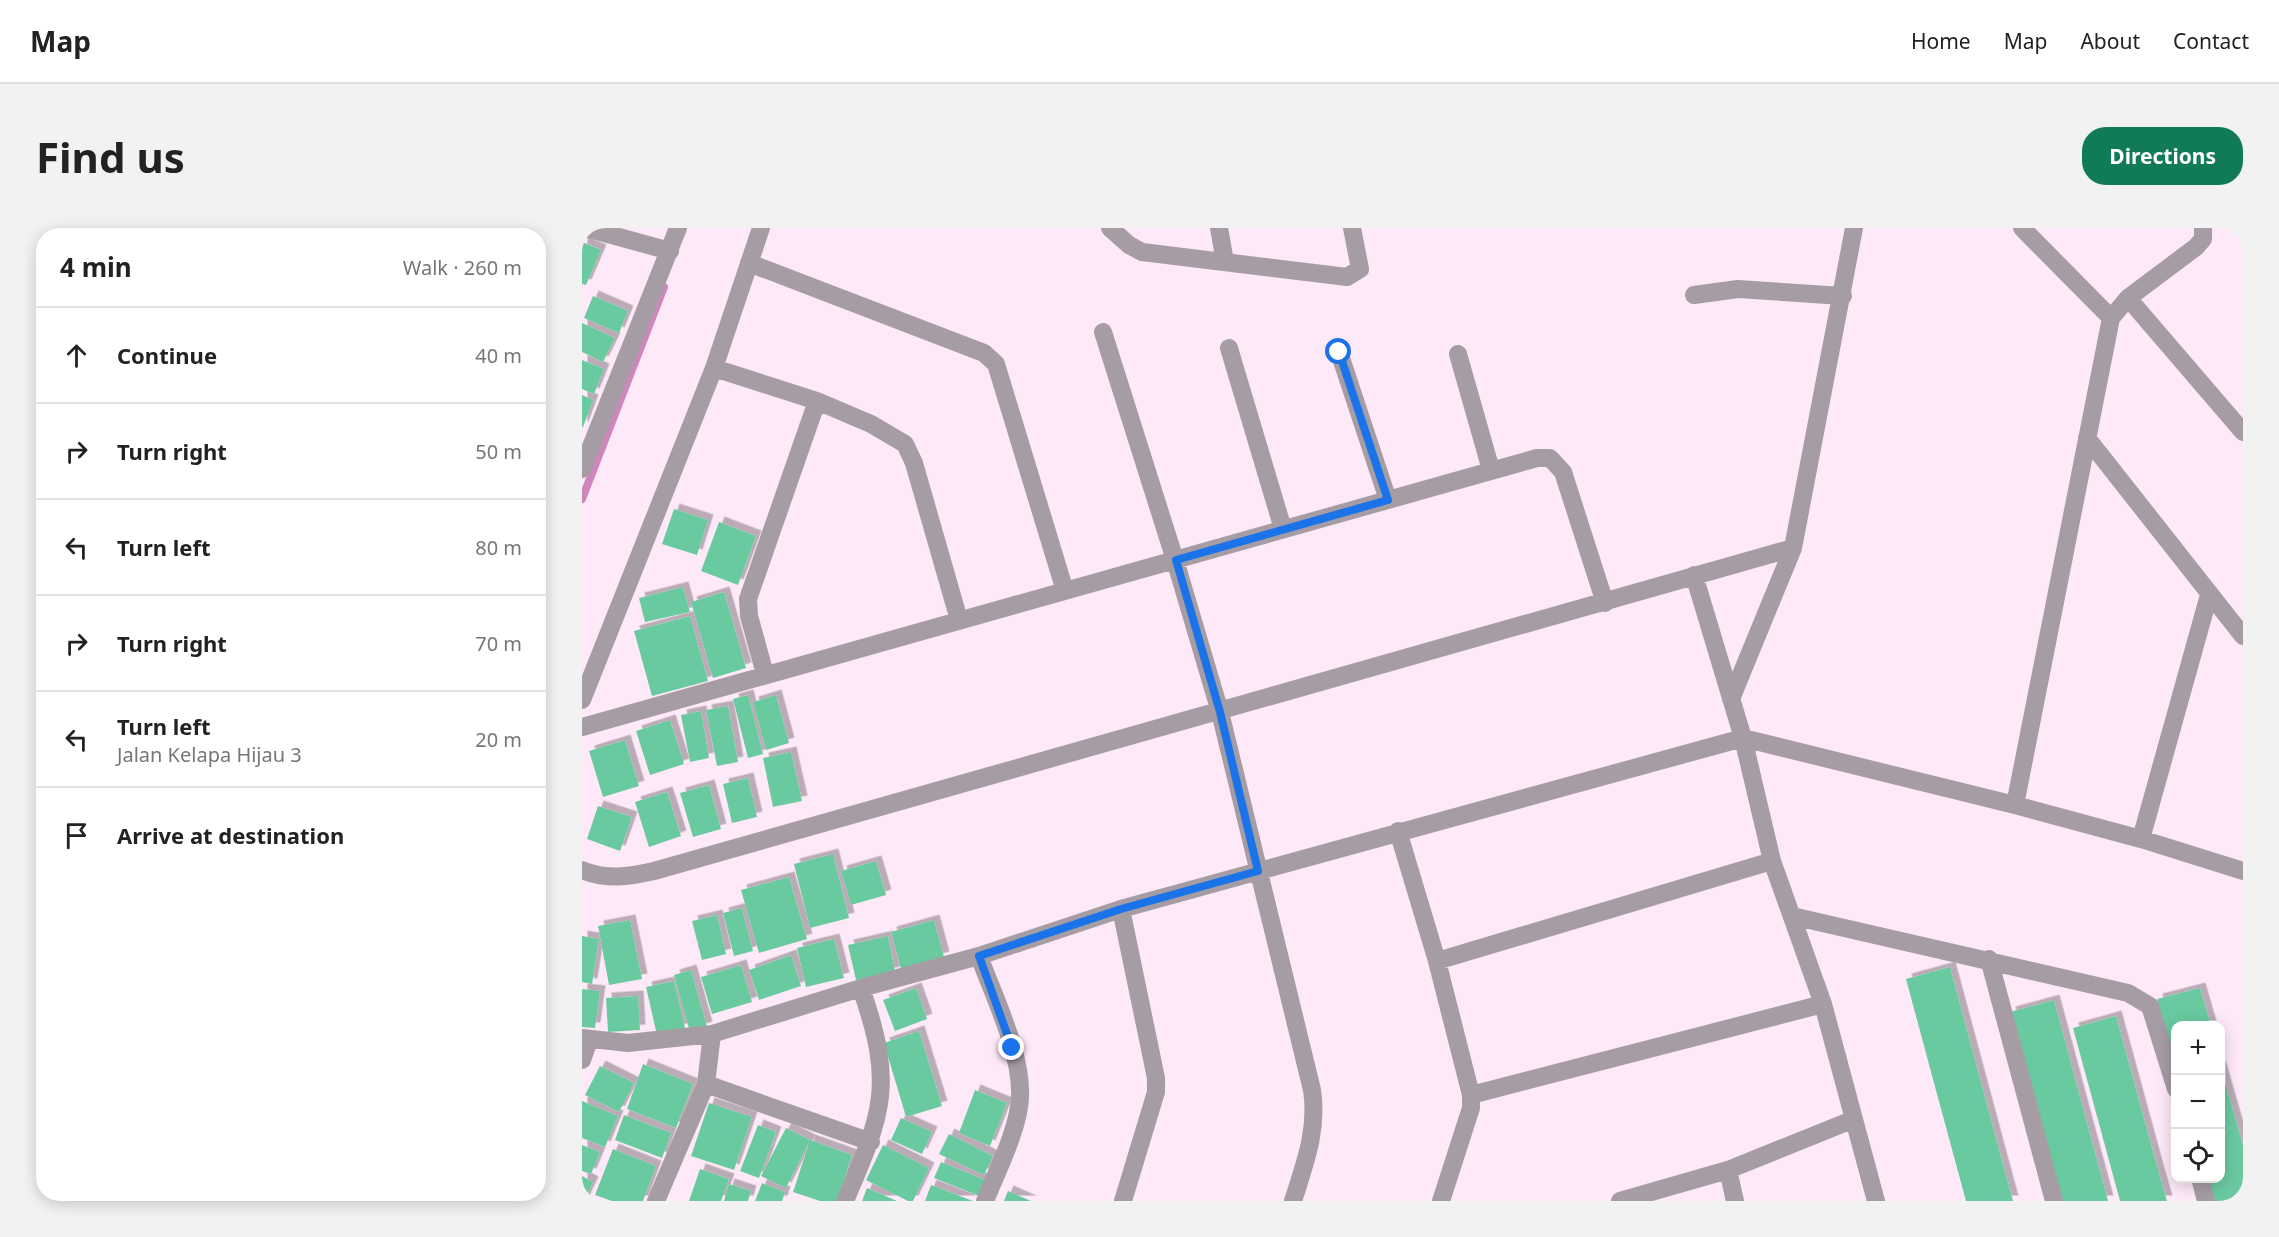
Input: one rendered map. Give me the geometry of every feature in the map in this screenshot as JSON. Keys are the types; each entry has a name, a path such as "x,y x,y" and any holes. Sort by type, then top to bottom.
{"street":[{"path":"586,228 670,250"},
{"path":"582,469 678,228"},
{"path":"582,700 714,368 761,228"},
{"path":"1110,228 1129,245 1142,252 1347,277 1360,269 1352,228"},
{"path":"1219,228 1225,262"},
{"path":"1731,699 1793,548 1843,296 1854,228"},
{"path":"2022,228 2111,318"},
{"path":"2015,805 2111,318 2128,298 2196,247 2203,239 2203,228"},
{"path":"749,263 984,353 996,364 1065,591"},
{"path":"1694,295 1738,289 1843,296"},
{"path":"2128,298 2243,432"},
{"path":"1103,332 1176,560 1220,712 1315,1111 1314,1133 1293,1201"},
{"path":"1229,348 1283,529"},
{"path":"1339,352 1388,500"},
{"path":"1458,354 1491,470"},
{"path":"714,368 817,401 871,424 905,444 914,463 959,620"},
{"path":"765,674 749,616 748,599 817,401"},
{"path":"2087,438 2243,636"},
{"path":"582,727 1537,458 1550,458 1563,472 1605,603"},
{"path":"582,870 605,878 628,877 654,871 1793,548"},
{"path":"1694,575 1743,738 1772,861 1823,1004 1852,1120 1876,1201"},
{"path":"2141,839 2209,595"},
{"path":"582,1060 586,1039 628,1043 712,1034 861,988 979,956 1121,909 1743,738 2015,805 2141,839 2243,871"},
{"path":"1398,831 1437,961 1471,1095 1471,1108 1441,1201"},
{"path":"1437,961 1772,861"},
{"path":"1121,909 1156,1078 1156,1092 1123,1201"},
{"path":"1792,916 1989,959 2128,993 2142,999 2150,1006 2171,1075"},
{"path":"979,956 1012,1048 1020,1097 1016,1119 986,1201"},
{"path":"1989,959 2054,1201"},
{"path":"845,1201 871,1142 881,1102 882,1080 875,1029 861,988"},
{"path":"1471,1095 1823,1004"},
{"path":"656,1201 706,1084 712,1034"},
{"path":"706,1084 871,1142"},
{"path":"1620,1201 1728,1170 1852,1120"},
{"path":"1728,1170 1736,1201"},
{"path":"2201,1183 2206,1201"}],"building":[{"path":"582,242 601,250 586,285 582,284"},
{"path":"593,296 628,311 619,333 584,318"},
{"path":"582,323 615,338 603,362 582,352"},
{"path":"582,360 604,369 594,394 582,389"},
{"path":"582,395 593,400 583,427 582,427"},
{"path":"674,509 708,520 697,555 662,544"},
{"path":"719,522 756,536 738,585 701,571"},
{"path":"683,587 690,612 645,622 639,598"},
{"path":"724,592 746,668 713,678 691,602"},
{"path":"690,616 708,681 652,696 634,631"},
{"path":"748,695 763,754 748,758 733,699"},
{"path":"776,695 789,743 766,750 753,702"},
{"path":"728,706 738,762 717,766 706,710"},
{"path":"701,711 709,758 690,762 681,715"},
{"path":"670,720 684,764 650,775 636,731"},
{"path":"625,740 639,786 603,797 589,751"},
{"path":"791,752 802,801 773,807 763,758"},
{"path":"748,778 757,817 732,823 723,784"},
{"path":"709,785 721,829 693,837 680,793"},
{"path":"667,792 681,836 649,847 635,802"},
{"path":"598,806 632,817 620,851 587,839"},
{"path":"833,854 849,918 810,928 794,864"},
{"path":"876,861 886,895 851,905 841,871"},
{"path":"789,877 807,939 759,953 741,890"},
{"path":"742,908 753,951 734,956 723,913"},
{"path":"717,915 726,954 702,960 692,921"},
{"path":"630,920 642,979 609,985 598,926"},
{"path":"934,920 944,957 901,969 891,932"},
{"path":"582,936 599,939 592,984 582,982"},
{"path":"888,936 895,972 856,980 848,945"},
{"path":"834,939 844,978 806,987 797,948"},
{"path":"791,955 801,986 759,1000 749,970"},
{"path":"741,965 752,1002 712,1014 701,977"},
{"path":"1950,967 2013,1201 1966,1201 1906,979"},
{"path":"691,970 707,1027 690,1032 674,975"},
{"path":"674,981 685,1028 657,1035 646,987"},
{"path":"916,988 927,1019 895,1031 883,1000"},
{"path":"2200,988 2210,1021 2171,1021 2171,1051 2157,999"},
{"path":"582,989 600,991 595,1028 582,1027"},
{"path":"638,996 640,1030 608,1032 606,998"},
{"path":"2054,1000 2108,1201 2061,1201 2010,1012"},
{"path":"2116,1016 2167,1201 2120,1201 2073,1028"},
{"path":"919,1031 942,1106 906,1117 884,1043"},
{"path":"643,1064 693,1084 676,1128 627,1109"},
{"path":"600,1066 634,1083 619,1112 585,1095"},
{"path":"2225,1082 2243,1145 2243,1201 2211,1201 2207,1183 2225,1183"},
{"path":"975,1090 1007,1103 990,1146 959,1133"},
{"path":"582,1101 618,1116 605,1147 582,1138"},
{"path":"709,1103 752,1117 734,1170 691,1156"},
{"path":"624,1115 671,1133 662,1158 615,1140"},
{"path":"901,1118 932,1132 922,1154 891,1140"},
{"path":"758,1125 776,1132 759,1178 740,1171"},
{"path":"786,1128 810,1140 786,1188 761,1176"},
{"path":"949,1134 993,1156 984,1175 939,1154"},
{"path":"810,1140 852,1155 837,1201 820,1201 793,1192"},
{"path":"582,1145 600,1152 591,1174 582,1171"},
{"path":"883,1145 929,1168 913,1201 908,1201 866,1180"},
{"path":"613,1149 656,1166 643,1201 612,1201 595,1195"},
{"path":"941,1162 988,1181 982,1197 934,1178"},
{"path":"700,1169 729,1179 721,1201 689,1201"},
{"path":"582,1176 593,1182 584,1201 582,1201"},
{"path":"762,1183 785,1192 782,1201 755,1201"},
{"path":"729,1184 751,1191 748,1201 724,1201"},
{"path":"931,1185 973,1201 925,1201"},
{"path":"867,1188 897,1201 862,1201"},
{"path":"1008,1191 1031,1201 1004,1201"}],"waterway":[{"path":"582,499 664,287"}],"route":[{"path":"1012,1048 979,956 1121,909 1258,871 1220,712 1176,560 1388,500 1339,352"}]}
